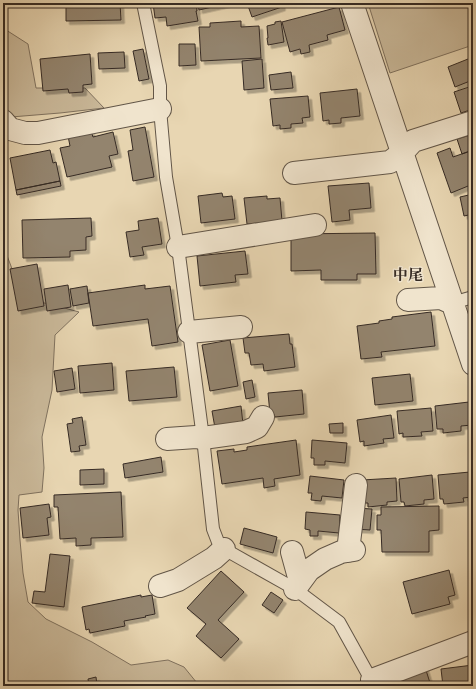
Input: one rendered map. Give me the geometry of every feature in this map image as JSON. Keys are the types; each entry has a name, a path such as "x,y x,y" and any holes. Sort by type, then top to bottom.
{"street":[{"path":"352,3 403,152 463,300 473,364"},
{"path":"3,121 10,129 24,133 38,133 160,109"},
{"path":"294,173 390,162 403,152 413,141 473,122"},
{"path":"178,248 315,225"},
{"path":"408,300 441,298 463,300"},
{"path":"189,332 240,327"},
{"path":"167,439 203,438 246,432 257,427 263,417"},
{"path":"298,585 309,570 325,559 341,552 351,551 356,485"},
{"path":"160,586 178,580 214,558 224,549"},
{"path":"292,552 298,585"},
{"path":"373,683 473,642"}],"lane":[{"path":"142,3 160,86 160,109 166,177 178,248 203,438 213,529 218,542 224,549 298,585 339,622 373,683"}],"shaded area":[{"path":"368,3 473,3 473,45 390,73"},
{"path":"3,28 28,44 36,88 85,88 104,108 11,117 3,121"},
{"path":"3,245 22,299 50,304 79,312 55,335 52,390 42,437 44,468 42,492 19,495 18,510 20,540 23,573 28,602 46,619 92,642 131,665 168,660 184,667 197,683 197,686 3,686"}],"building":[{"path":"66,3 120,3 121,20 66,21"},
{"path":"153,3 196,3 198,21 167,26 166,17 155,18"},
{"path":"198,3 230,3 199,10"},
{"path":"247,3 281,3 282,7 252,17"},
{"path":"339,7 345,30 327,35 328,40 309,45 310,52 301,54 300,49 290,52 282,22"},
{"path":"241,21 241,27 259,26 261,58 201,61 199,27 210,27 210,23"},
{"path":"281,21 284,42 268,45 267,26"},
{"path":"179,44 195,44 196,65 179,66"},
{"path":"143,49 149,79 139,81 133,51"},
{"path":"124,52 125,68 99,69 98,53"},
{"path":"90,54 92,84 83,85 83,92 69,93 68,89 43,91 40,59"},
{"path":"473,57 473,109 461,113 454,92 472,86 470,81 455,87 448,67"},
{"path":"262,59 264,88 244,90 242,61"},
{"path":"291,72 293,88 271,90 269,75"},
{"path":"357,89 360,116 341,118 341,123 329,124 329,120 323,121 320,93"},
{"path":"308,96 310,117 302,118 303,123 291,124 291,128 280,129 280,125 273,126 270,99"},
{"path":"145,127 154,177 133,181 128,151 133,150 130,130"},
{"path":"91,131 93,137 113,132 118,154 109,156 112,167 67,177 60,148 70,146 68,136"},
{"path":"473,134 473,150 462,154 457,139"},
{"path":"450,148 453,157 473,150 473,184 451,193 437,153"},
{"path":"50,150 53,163 56,162 60,181 16,190 10,158"},
{"path":"60,181 61,186 17,195 16,190"},
{"path":"369,183 371,208 349,210 350,220 332,222 328,186"},
{"path":"222,193 223,197 232,196 235,219 201,223 198,196"},
{"path":"473,194 473,214 464,216 460,197"},
{"path":"267,196 267,199 280,198 282,221 247,224 244,198"},
{"path":"91,218 92,236 86,237 86,250 70,251 70,257 23,258 22,220"},
{"path":"158,218 162,244 142,247 144,255 130,257 126,232 139,230 138,221"},
{"path":"375,233 376,274 357,274 357,280 321,280 321,270 291,271 291,234"},
{"path":"245,251 248,274 235,275 236,282 200,286 197,256"},
{"path":"37,264 44,306 18,311 10,269"},
{"path":"68,285 71,307 47,311 44,289"},
{"path":"145,285 145,289 170,286 178,342 152,346 148,319 93,326 88,293"},
{"path":"87,286 89,303 73,306 70,289"},
{"path":"431,312 435,346 381,352 382,357 361,359 357,326 379,323 379,321 392,319 392,317"},
{"path":"289,334 295,367 264,371 263,364 251,365 249,353 245,353 243,338"},
{"path":"230,340 238,386 210,391 202,345"},
{"path":"112,363 114,390 80,393 78,366"},
{"path":"174,367 177,397 129,401 126,371"},
{"path":"72,368 75,389 57,392 54,371"},
{"path":"410,374 413,401 375,405 372,378"},
{"path":"252,380 255,397 246,399 243,382"},
{"path":"302,390 304,414 275,417 274,414 270,414 268,393"},
{"path":"469,402 472,425 461,426 461,431 443,433 443,429 437,429 435,406"},
{"path":"241,406 243,424 215,428 212,411"},
{"path":"431,408 433,431 421,432 422,436 403,437 403,433 399,434 397,411"},
{"path":"391,415 394,438 383,439 384,443 364,446 364,441 360,442 357,420"},
{"path":"82,417 86,445 79,446 80,451 71,452 67,424 73,423 72,419"},
{"path":"343,423 343,433 330,433 329,424"},
{"path":"296,440 300,475 274,479 275,486 264,488 263,478 222,484 217,451 234,449 234,452 247,450 247,447"},
{"path":"312,440 347,443 345,463 325,461 325,465 314,465 314,458 311,458"},
{"path":"161,457 163,472 125,478 123,464"},
{"path":"104,469 104,484 80,485 80,470"},
{"path":"470,472 472,497 463,498 464,502 444,504 443,499 440,499 438,475"},
{"path":"432,475 434,499 424,500 424,504 405,506 404,502 401,502 399,479"},
{"path":"310,476 344,480 342,498 322,496 321,501 311,500 312,493 308,493"},
{"path":"396,478 397,501 387,502 387,505 368,507 368,503 364,503 362,480"},
{"path":"121,492 123,537 91,538 91,545 76,546 76,538 60,539 58,507 54,507 54,495"},
{"path":"49,504 51,517 47,518 49,535 23,538 20,508"},
{"path":"439,506 439,530 429,531 429,552 382,552 381,530 377,530 377,515 381,515 381,507"},
{"path":"356,508 372,509 370,530 355,529"},
{"path":"306,512 340,515 339,533 318,531 318,536 310,536 310,530 305,529"},
{"path":"244,528 277,537 273,553 240,544"},
{"path":"50,554 70,556 64,607 32,603 34,591 45,592"},
{"path":"449,570 455,595 448,597 450,604 412,614 403,582"},
{"path":"221,571 244,592 218,620 239,639 221,658 196,636 206,624 187,608"},
{"path":"271,592 283,600 274,613 262,605"},
{"path":"141,595 141,597 152,595 155,614 124,621 125,626 90,633 89,629 86,630 82,607"},
{"path":"473,665 473,686 443,686 441,669"},
{"path":"425,667 431,686 394,686 391,678"},
{"path":"96,677 97,685 89,686 88,679"}],"district":[{"name":"中尾","path":"408,275"}]}
